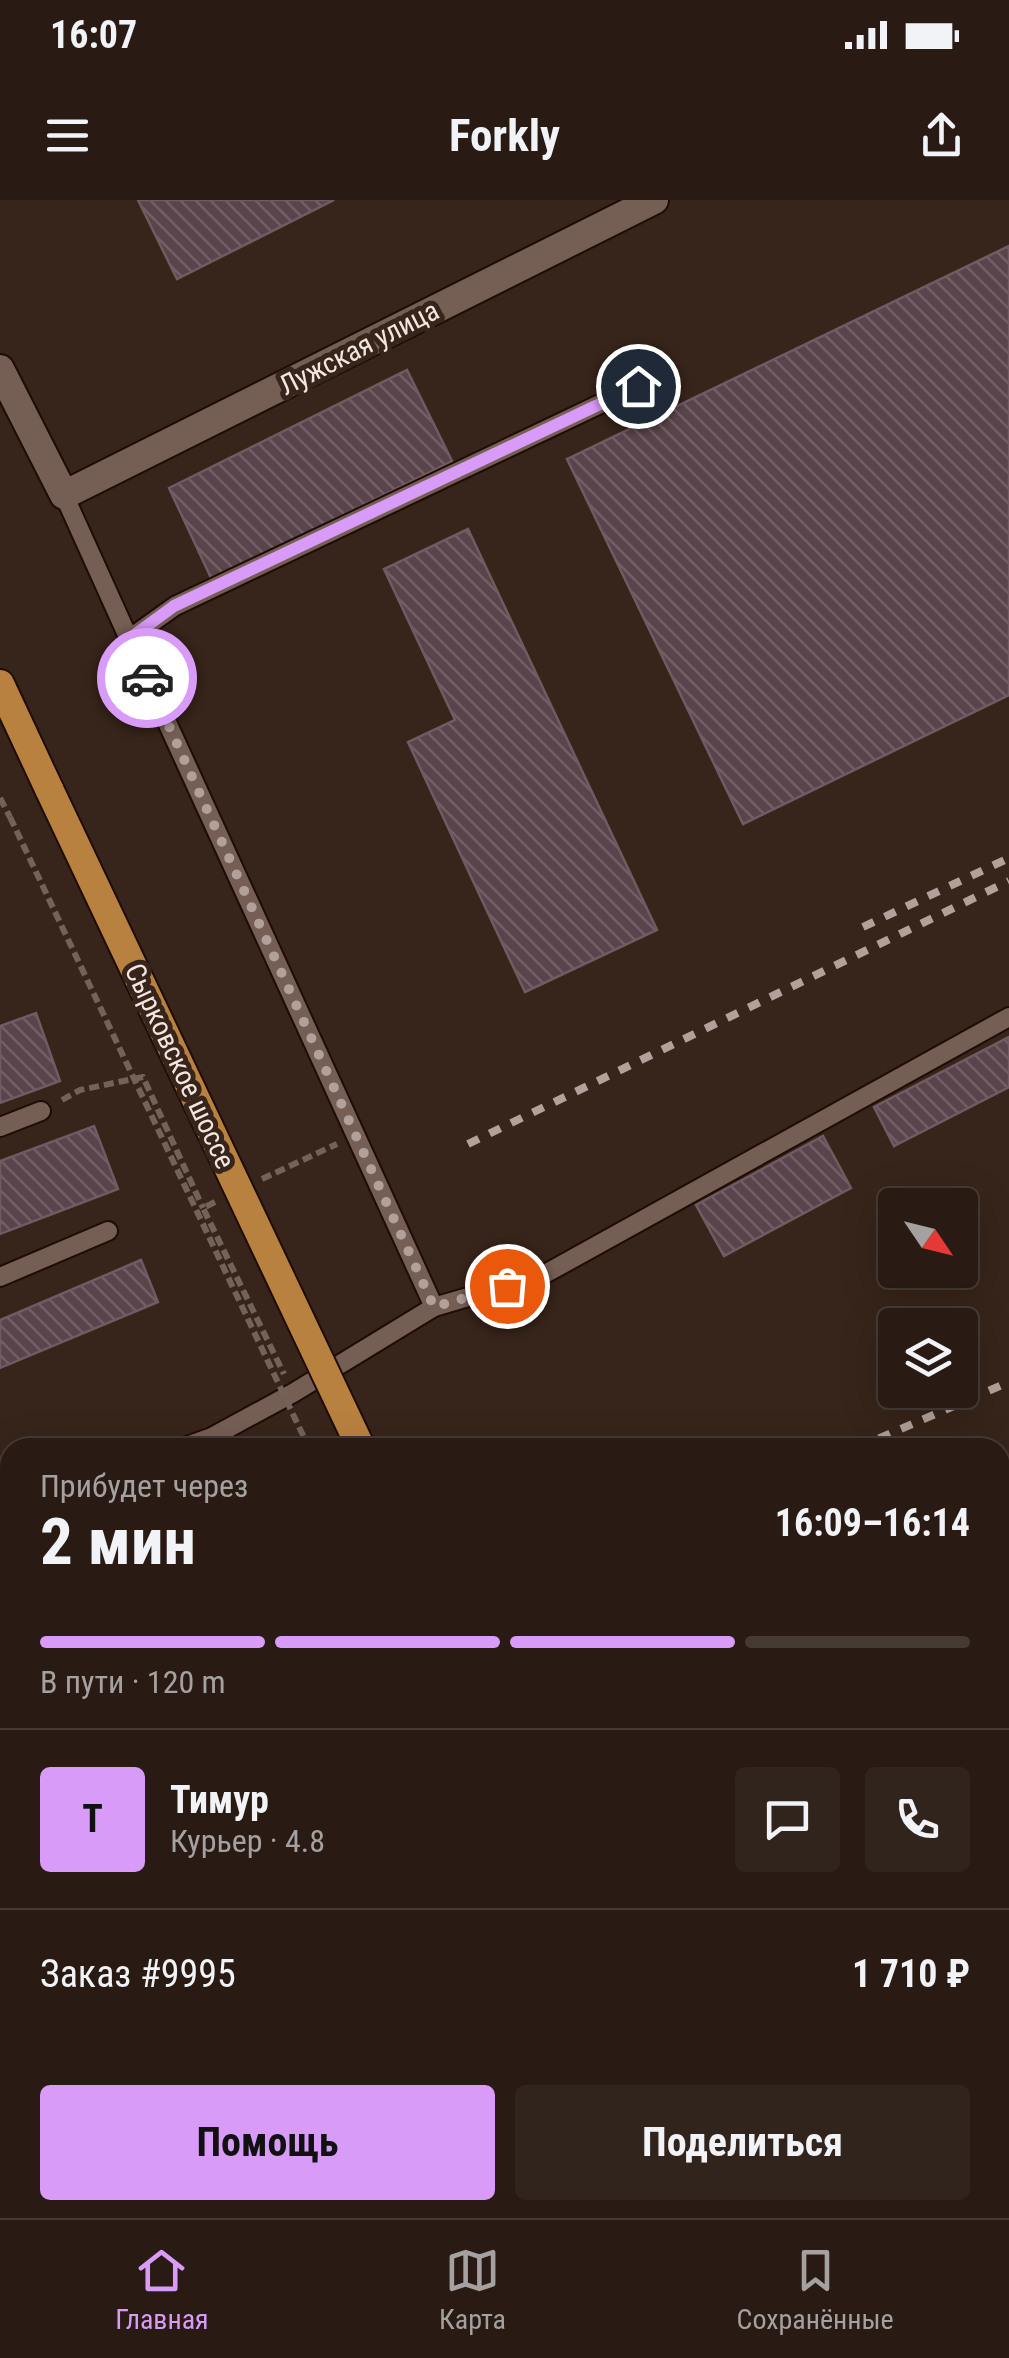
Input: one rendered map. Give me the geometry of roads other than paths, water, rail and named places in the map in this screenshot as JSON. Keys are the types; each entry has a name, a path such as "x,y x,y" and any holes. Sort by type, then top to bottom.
{"main road":[{"name":"Сырковское шоссе","path":"0,684 356,1438"}],"street":[{"name":"Лужская улица","path":"64,495 654,200"},
{"path":"0,369 64,495"}],"lane":[{"path":"129,639 174,606 638,386"},
{"path":"64,495 434,1307"},
{"path":"202,1438 293,1393 434,1307 543,1275 1009,1017"},
{"path":"0,1127 41,1111"},
{"path":"0,1277 108,1231"}],"railway":[{"path":"863,927 1009,858"},
{"path":"468,1144 1009,881"},
{"path":"880,1438 1009,1382"}]}
